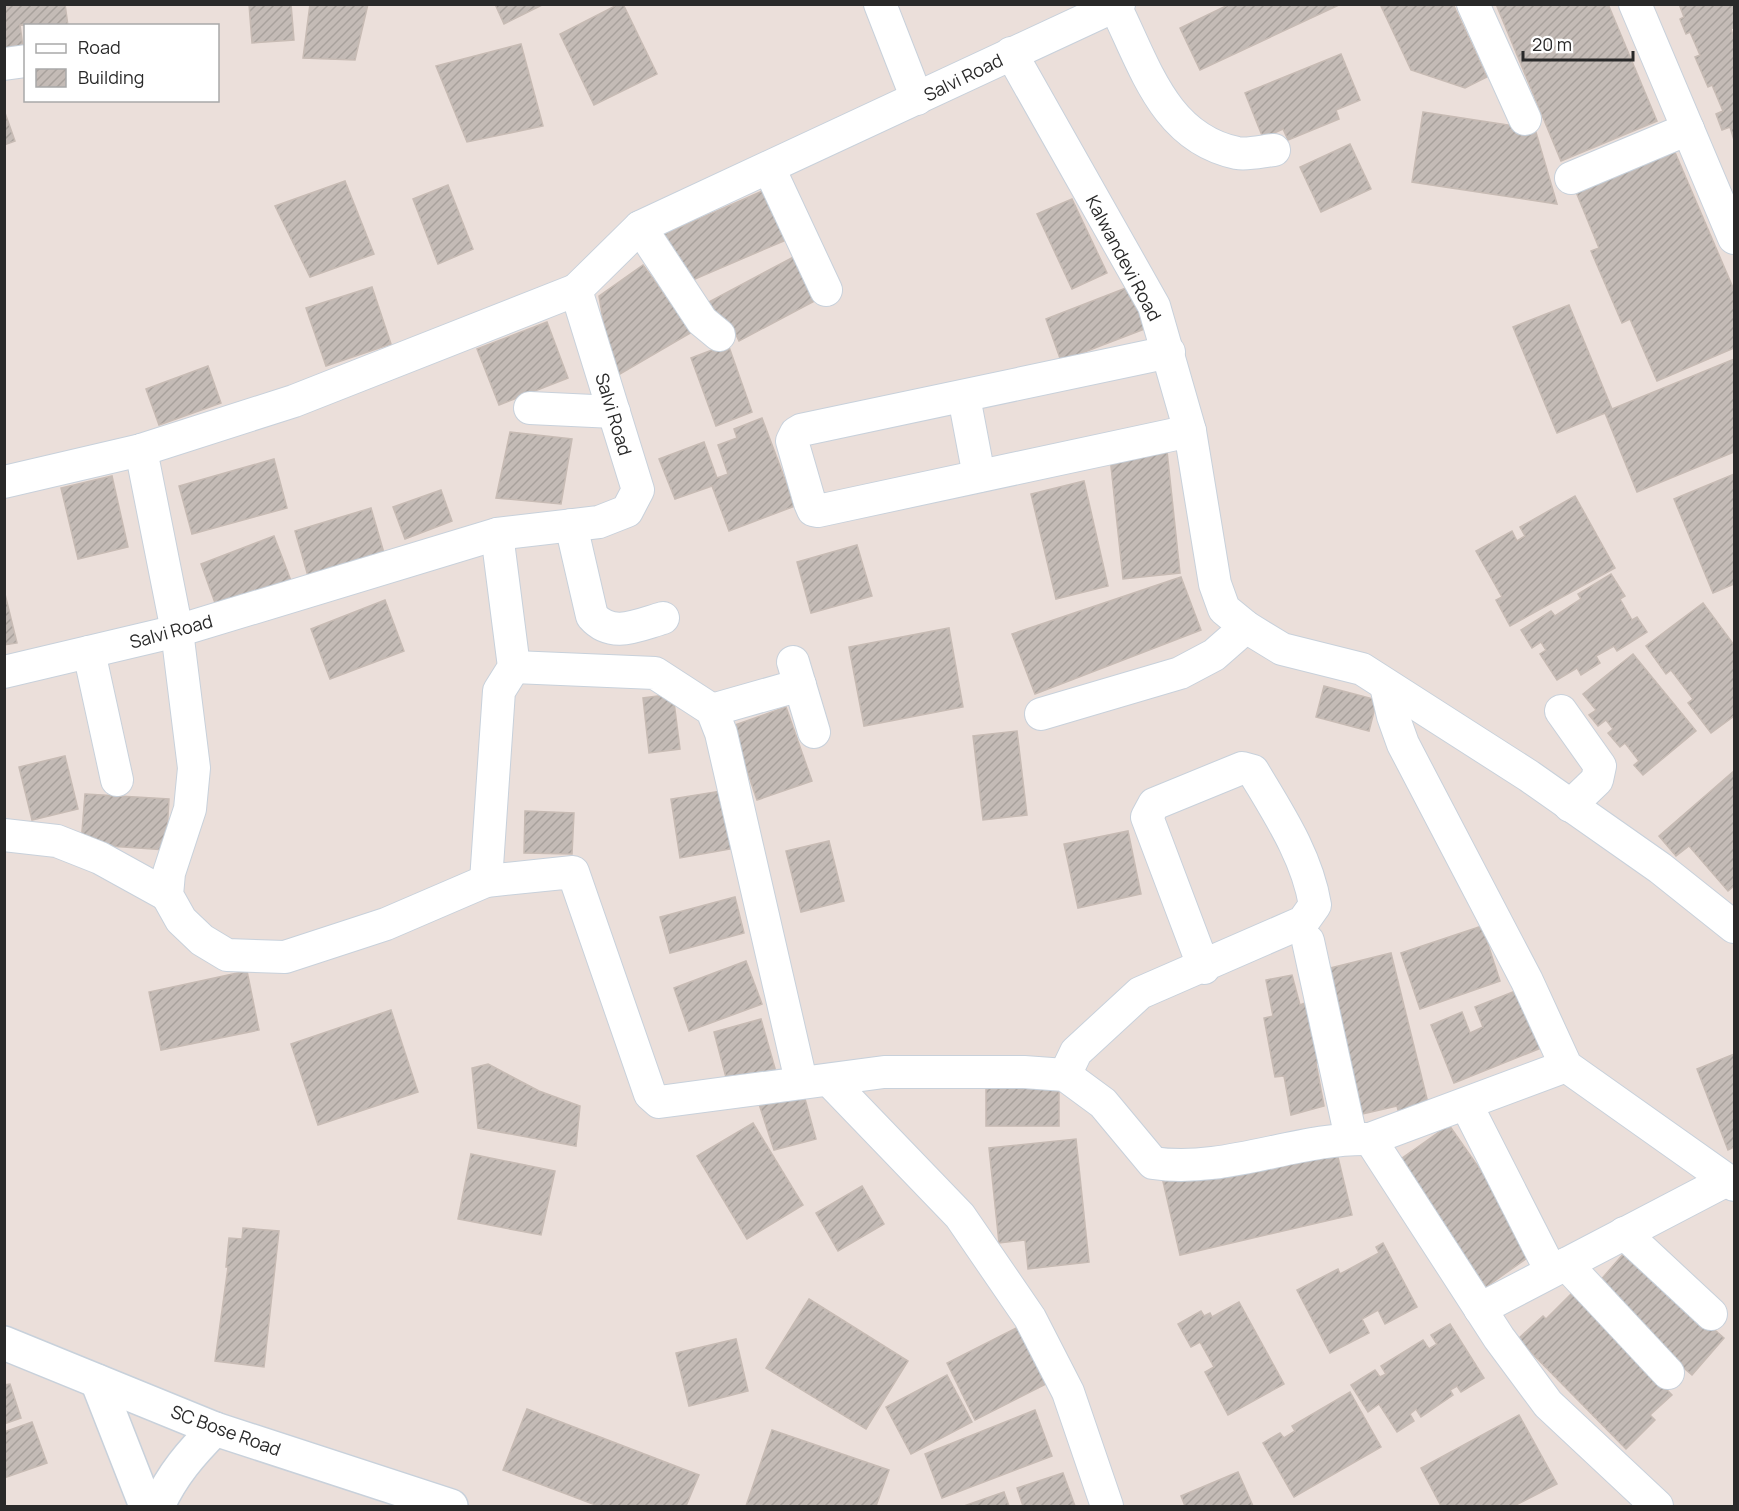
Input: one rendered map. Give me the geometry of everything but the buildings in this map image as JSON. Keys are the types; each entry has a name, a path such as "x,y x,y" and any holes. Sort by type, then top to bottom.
{"street":[{"path":"880,4 917,99"},
{"path":"1473,4 1525,119"},
{"path":"1635,4 1688,129 1724,183 1734,238"},
{"path":"1117,5 1160,97 1188,131 1202,142 1239,154 1274,150"},
{"name":"Salvi Road","path":"4,672 177,631 497,534 599,522 627,511 638,490 576,290 640,227 1117,5"},
{"name":"Kalwandevi Road","path":"1011,53 1154,306 1190,431 1215,584 1224,609 1246,627 1282,649 1362,669 1529,776 1660,868 1734,927"},
{"path":"4,64 24,61"},
{"path":"1571,178 1688,129"},
{"path":"769,168 826,290"},
{"path":"640,227 702,321 719,335"},
{"path":"4,482 141,450 294,401 576,290"},
{"path":"1169,352 801,430 796,433 792,441 810,503 813,510 818,511 1190,431"},
{"path":"964,397 980,476"},
{"path":"530,408 614,412"},
{"path":"141,450 177,631 194,768 190,809 169,873 167,895"},
{"path":"571,525 592,616 596,621 609,629 624,629 663,618"},
{"path":"486,882 499,691 514,668 497,534"},
{"path":"1041,714 1180,673 1215,655 1246,627"},
{"path":"89,652 117,780"},
{"path":"514,668 656,673 712,710 721,733 815,1080 960,1216 1030,1318 1068,1392 1107,1506"},
{"path":"712,710 796,674 814,732"},
{"path":"1386,686 1403,744 1527,981 1566,1066 1731,1182 1624,1233 1480,1309"},
{"path":"1561,711 1600,765 1597,780 1570,806"},
{"path":"1065,1075 1076,1052 1140,993 1204,968 1303,922 1315,905 1312,885 1291,837 1253,771 1242,768 1154,804 1147,817 1204,968"},
{"path":"4,835 57,841 100,858 167,895 181,920 202,940 227,955 285,957 386,924 486,882 573,872 650,1094 659,1102 884,1071 1024,1072 1065,1075 1103,1103 1153,1163 1172,1166 1234,1160 1361,1139 1466,1104 1566,1066"},
{"path":"1308,941 1361,1139 1548,1404 1657,1506"},
{"path":"1466,1104 1558,1267 1668,1372"},
{"path":"1624,1233 1711,1314"},
{"name":"SC Bose Road","path":"4,1344 215,1429 451,1506"},
{"path":"97,1382 146,1506"},
{"path":"158,1506 166,1488 185,1458 215,1429"}]}
